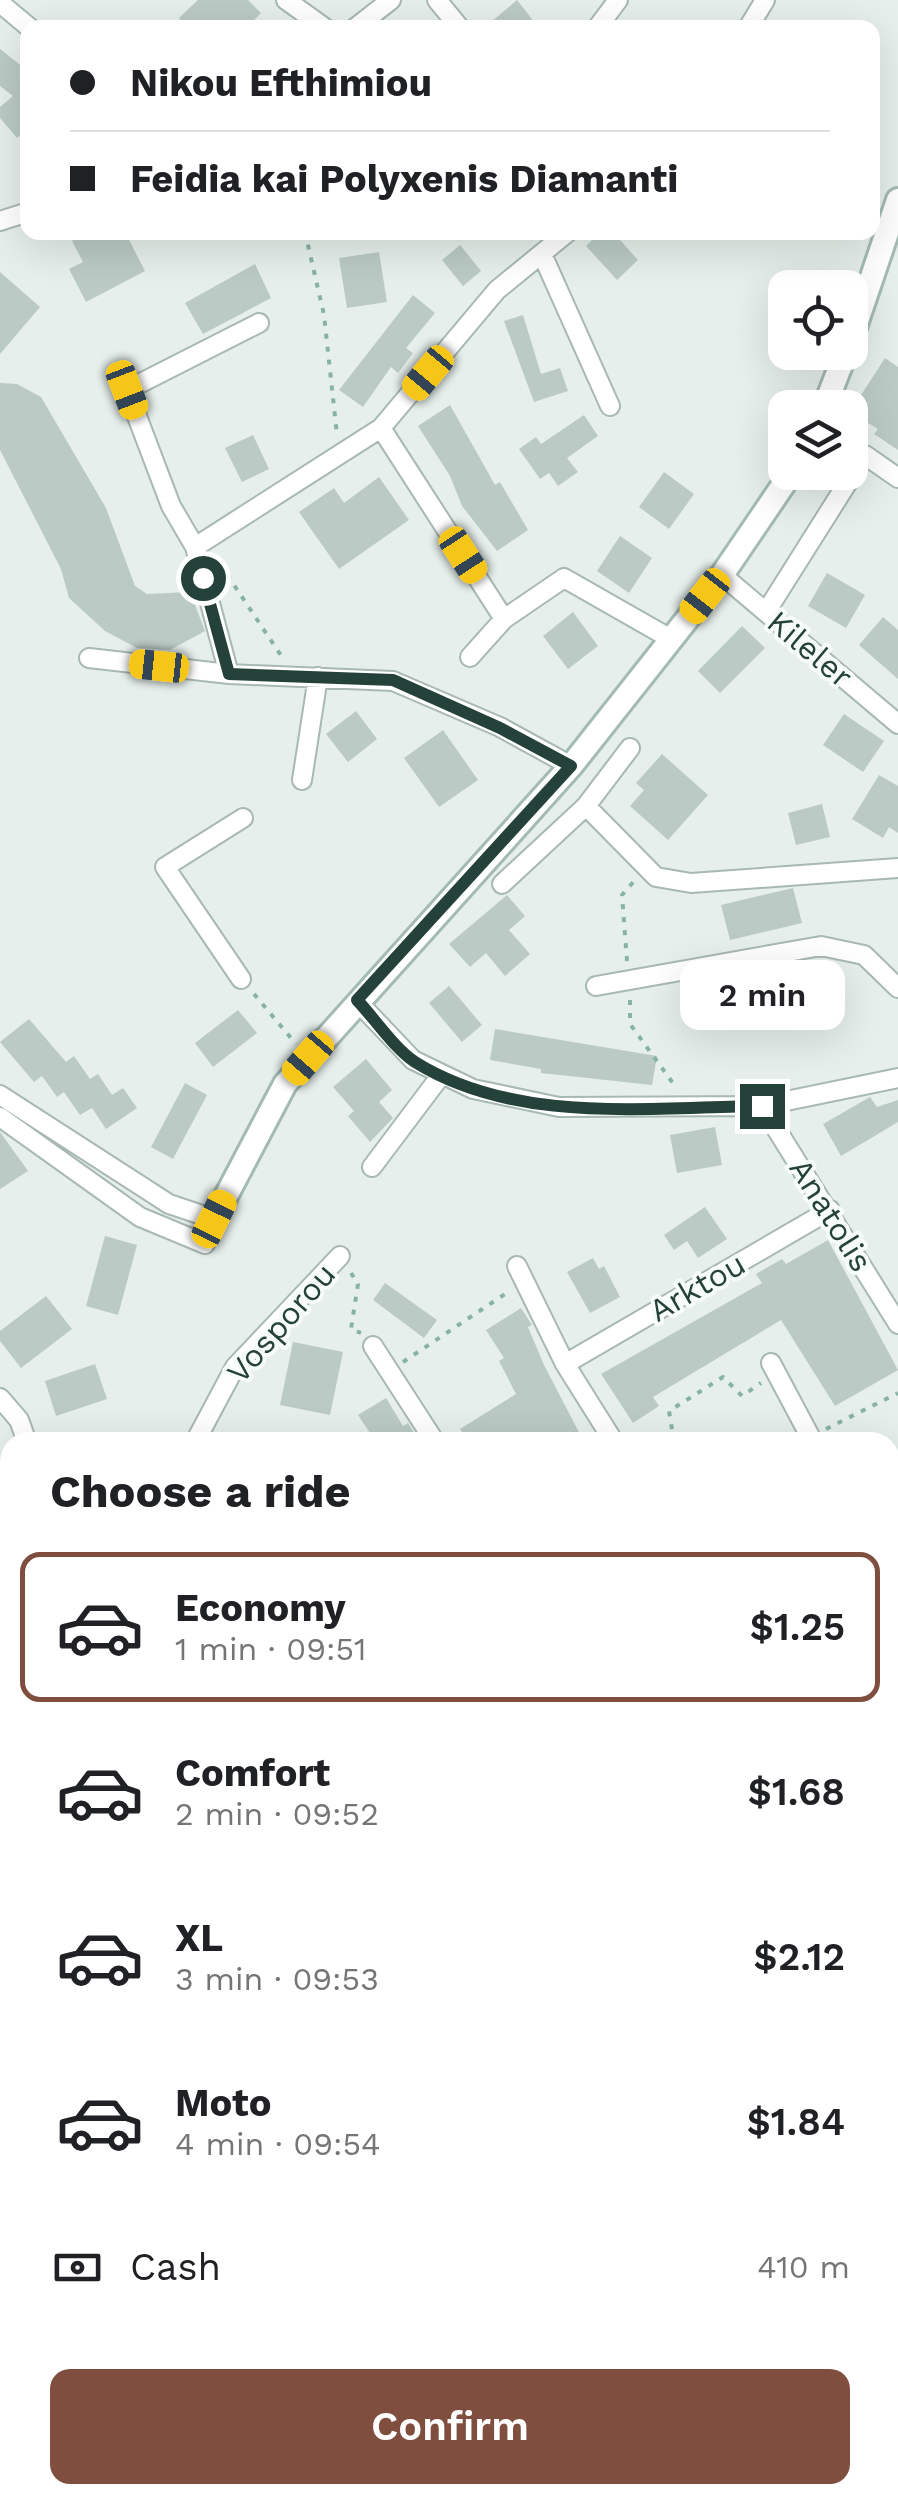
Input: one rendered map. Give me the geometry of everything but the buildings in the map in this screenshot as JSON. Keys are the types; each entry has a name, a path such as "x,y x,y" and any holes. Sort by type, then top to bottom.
{"street":[{"path":"286,0 314,20"},
{"path":"365,20 391,0"},
{"path":"437,0 453,20"},
{"path":"0,3 20,20"},
{"path":"868,290 898,202"},
{"path":"200,544 381,428 498,290 559,240"},
{"path":"542,254 610,406"},
{"path":"229,674 200,544 171,506 127,390 259,322"},
{"path":"381,428 504,619"},
{"path":"766,612 865,455 898,478"},
{"path":"0,1118 140,1217 205,1244 214,1219 285,1084 571,766 722,575 780,490"},
{"name":"Kileler","path":"722,575 898,724"},
{"path":"470,656 504,619 564,578 671,640"},
{"path":"90,658 229,674 393,680 500,728 571,766"},
{"path":"302,780 318,678"},
{"path":"502,884 586,806 630,748"},
{"path":"586,806 656,878 691,882 898,868"},
{"path":"242,979 166,867 243,818"},
{"path":"596,986 821,946 864,955 898,988"},
{"path":"357,1000 413,1060 473,1089 558,1107 762,1106 898,1078"},
{"path":"372,1167 442,1074"},
{"path":"0,1095 169,1204 214,1219"},
{"name":"Anatolis","path":"762,1106 898,1324"},
{"name":"Arktou","path":"565,1364 830,1210"},
{"name":"Vosporou","path":"200,1432 235,1367 340,1256"},
{"path":"520,1274 565,1364 608,1432"},
{"path":"373,1346 430,1432"},
{"path":"774,1367 807,1432"},
{"path":"0,1398 19,1420 23,1432"}],"path":[{"path":"307,240 324,315 338,455"},
{"path":"200,544 296,676"},
{"path":"242,979 279,1023"},
{"path":"340,1256 358,1284 351,1329 359,1330 373,1346"},
{"path":"390,1371 520,1274"},
{"path":"672,1432 669,1412 723,1377 742,1396 774,1367"},
{"path":"826,1432 898,1393"}],"route":[{"path":"203,578 229,674 393,680 500,728 571,766 357,1000 413,1060 473,1089 558,1107 762,1106"}]}
